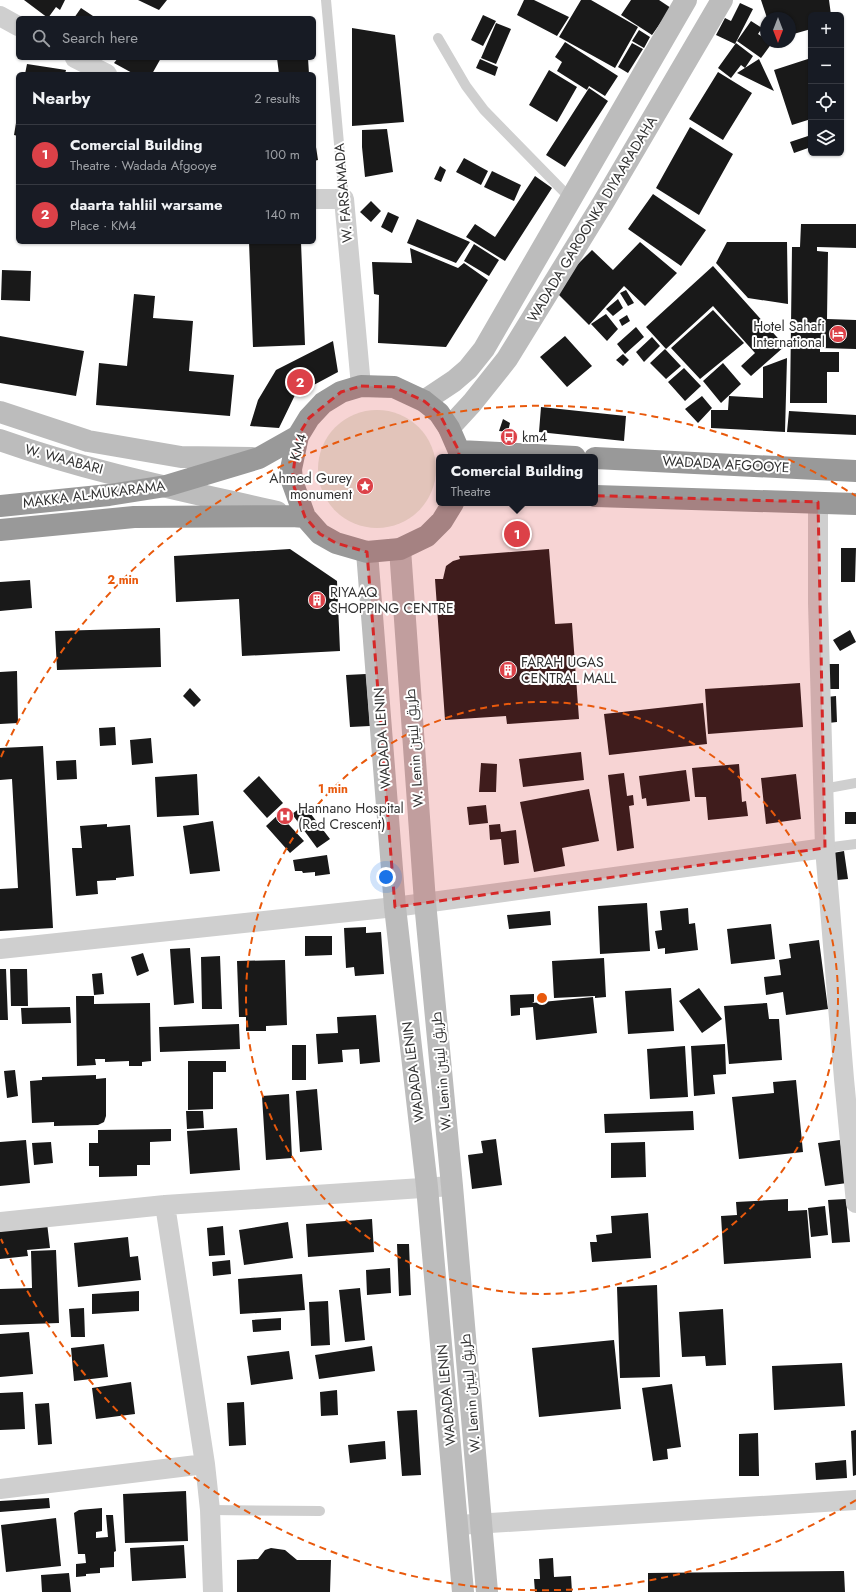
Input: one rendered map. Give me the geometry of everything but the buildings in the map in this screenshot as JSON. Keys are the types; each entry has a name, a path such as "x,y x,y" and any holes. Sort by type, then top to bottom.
{"highway":[{"name":"KM4","path":"451,506 442,521 427,536 400,549 367,552 336,543 320,534 298,516 291,469 298,436 308,418 323,404 341,392 361,386 394,387 424,401 439,413 449,428 459,454"},
{"name":"MAKKA AL-MUKARAMA","path":"0,506 109,495 166,486 259,458 298,436"},
{"name":"WADADA AFGOOYE","path":"598,458 856,471"},
{"path":"598,496 856,504"},
{"name":"MAKKA AL-MUKARAMA","path":"0,530 134,517 298,516"}],"main road":[{"name":"WADADA GAROONKA DIYAARADAHA","path":"424,401 454,381 468,369 484,349 686,0"},
{"name":"WADADA GAROONKA DIYAARADAHA","path":"449,428 472,404 507,359 603,203 722,0"},
{"name":"W. WAABARI","path":"0,412 88,441 181,457 259,458"},
{"name":"W. WAABARI","path":"0,440 30,450 166,486 298,516"},
{"name":"W. Lenin طريق لينين","path":"400,549 425,902 452,1186 487,1592"},
{"name":"WADADA LENIN","path":"367,552 394,907 427,1187 463,1592"}],"street":[{"path":"0,16 16,25"},
{"path":"79,60 103,72"},
{"path":"316,198 344,198"},
{"name":"W. FARSAMADA","path":"344,198 361,386"},
{"path":"818,502 825,848 856,1203"},
{"path":"0,949 394,907 825,848"},
{"path":"0,1222 164,1205 452,1186"},
{"path":"164,1205 205,1464 210,1510 213,1592"},
{"path":"0,1489 205,1464"},
{"path":"458,1525 856,1500"}],"lane":[{"name":"W. FARSAMADA","path":"326,0 344,198"},
{"path":"438,38 466,86 484,110 571,199"},
{"path":"823,789 856,783"},
{"path":"825,848 856,844"},
{"path":"210,1510 320,1511"}],"highlighted area":[{"path":"361,386 394,387 424,401 439,413 459,451 457,495 535,494 818,502 825,848 395,907 367,552 336,543 320,534 305,517 292,481 298,436 309,418 341,392"}],"shaded area":[{"path":"377,410 388,411 400,415 419,427 431,446 435,458 435,480 431,492 419,511 400,523 388,527 377,528 366,527 354,523 335,511 323,492 319,480 318,469 319,458 323,446 335,427 354,415 366,411"}],"place":[{"name":"Hotel Sahafi International","path":"838,334"},
{"name":"daarta tahliil warsame","path":"300,382"},
{"name":"km4","path":"509,437"},
{"name":"Ahmed Gurey monument","path":"365,486"},
{"name":"Comercial Building","path":"517,534"},
{"name":"RIYAAQ SHOPPING CENTRE","path":"317,600"},
{"name":"FARAH UGAS CENTRAL MALL","path":"508,670"},
{"name":"Hannano Hospital (Red Crescent)","path":"285,816"}]}
